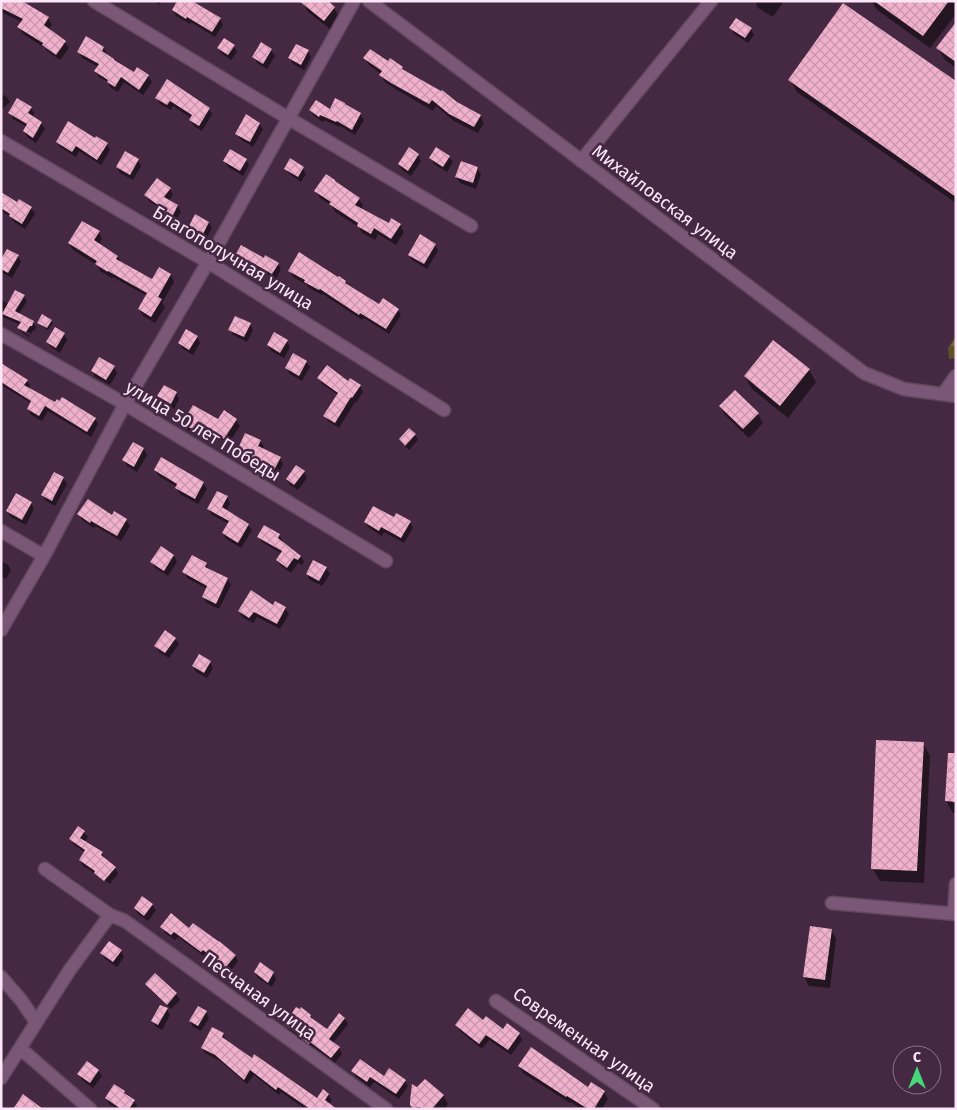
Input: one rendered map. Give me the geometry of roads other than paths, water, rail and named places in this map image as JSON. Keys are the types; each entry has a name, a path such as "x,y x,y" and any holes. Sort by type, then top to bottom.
{"street":[{"path":"94,1 471,226"},
{"path":"1,630 44,556 125,404 208,262 354,1"},
{"name":"Михайловская улица","path":"368,1 864,373 904,389 949,395"},
{"path":"581,162 711,1"},
{"name":"Благополучная улица","path":"1,141 208,262 444,410"},
{"name":"улица 50 лет Победы","path":"1,334 125,404 386,561"},
{"path":"949,395 956,376"},
{"path":"1,531 44,556"},
{"name":"Песчаная улица","path":"46,869 110,915 125,921 386,1109"},
{"path":"832,903 955,914 956,884"},
{"path":"1,1078 69,971 110,915"},
{"path":"1,977 21,1000 36,1022"},
{"name":"Современная улица","path":"496,1001 653,1109"},
{"path":"20,1049 90,1109"}]}
